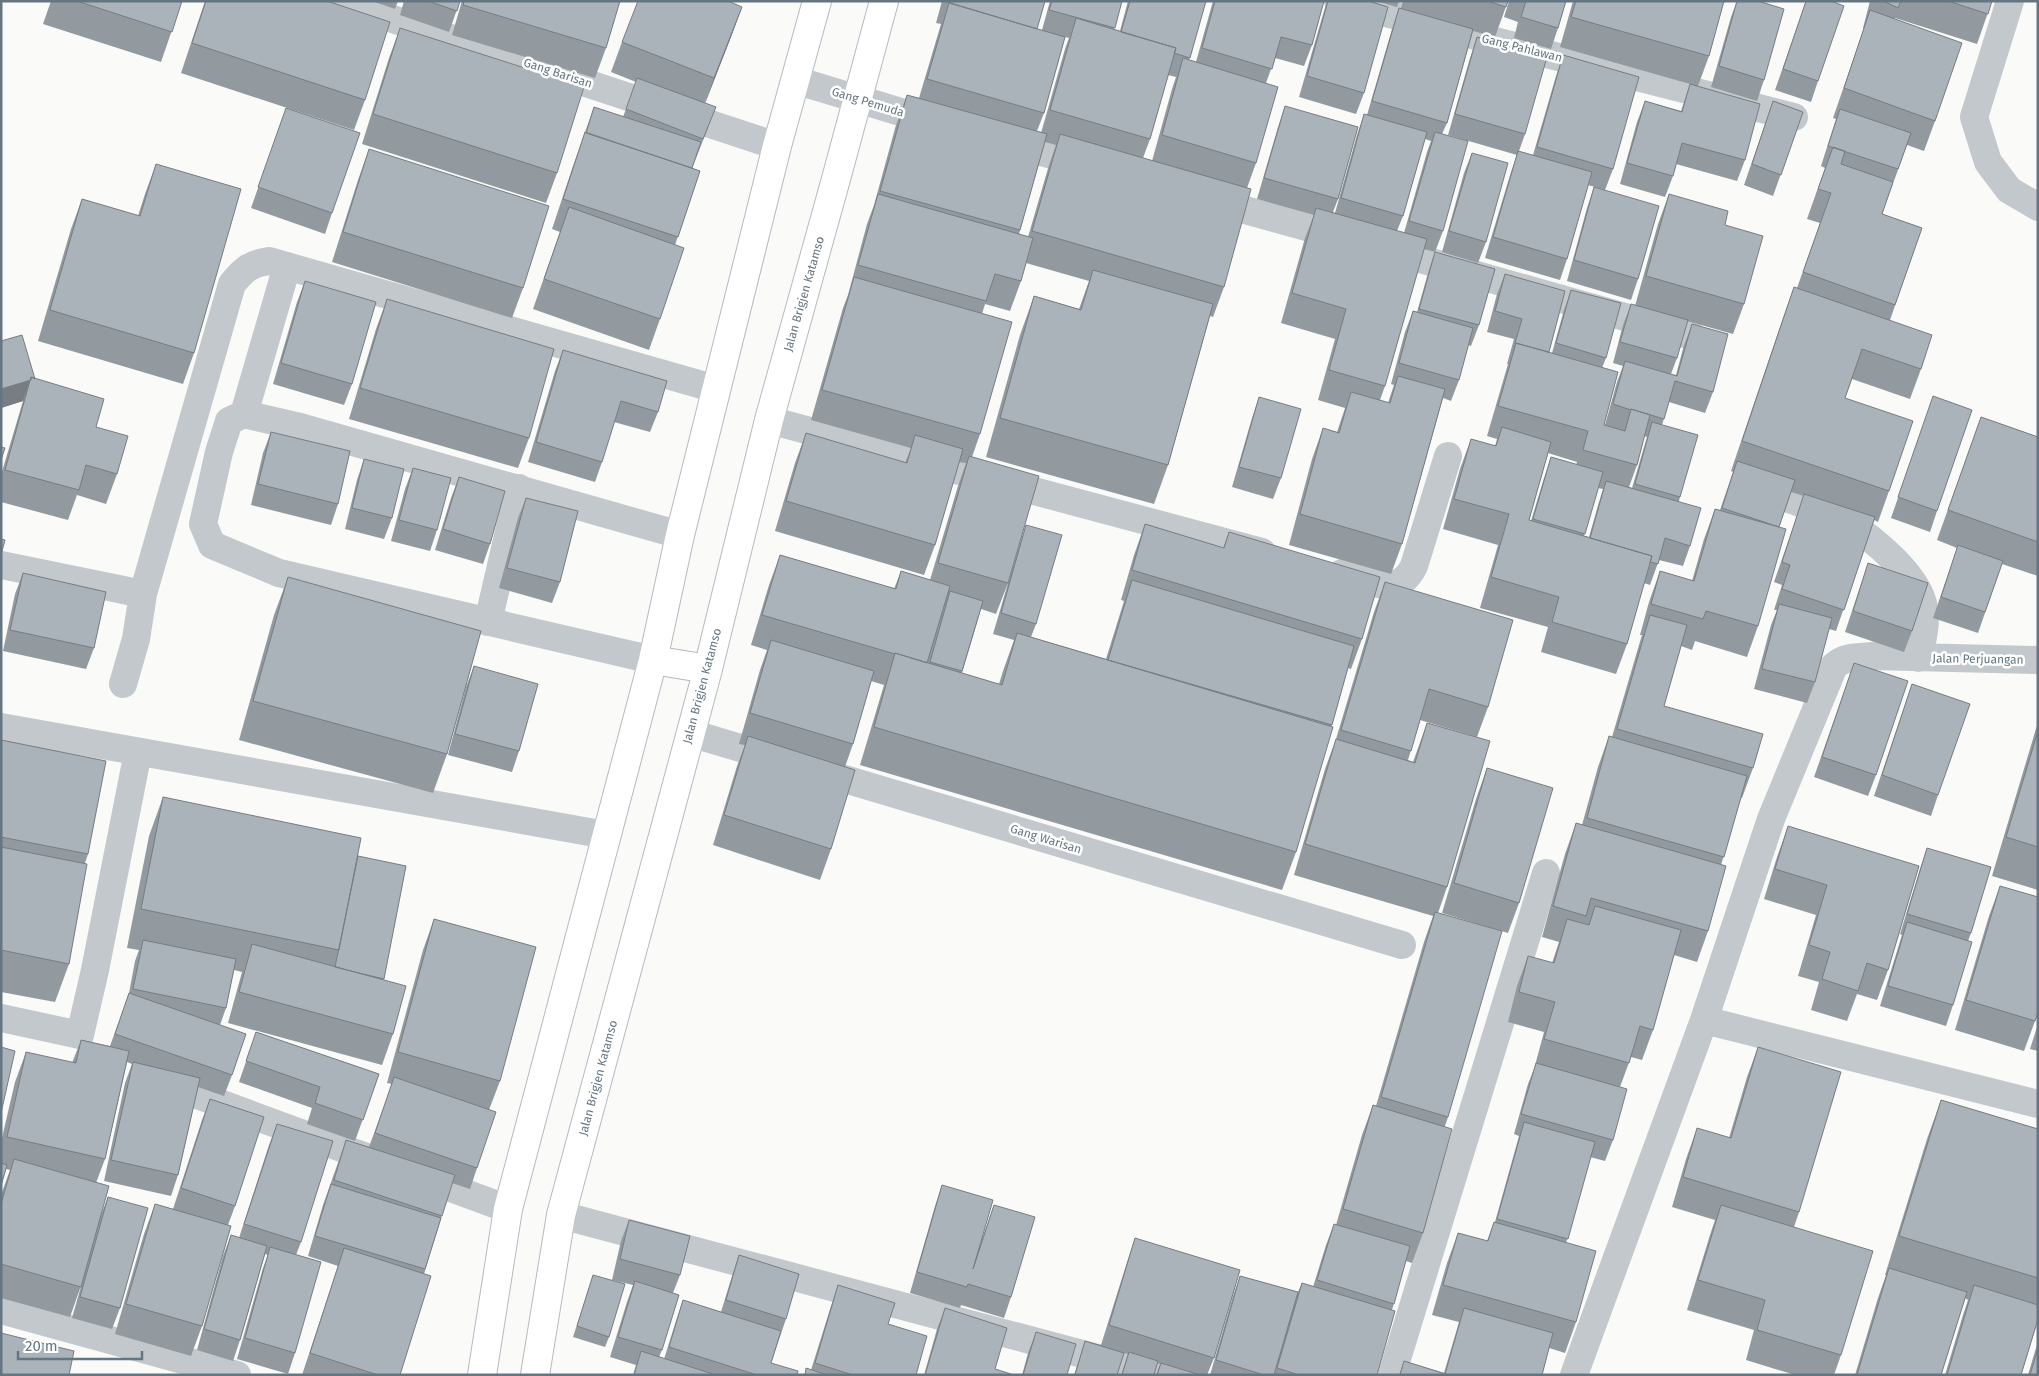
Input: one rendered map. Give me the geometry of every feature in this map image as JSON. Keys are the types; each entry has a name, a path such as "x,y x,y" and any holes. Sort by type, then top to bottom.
{"main road":[{"path":"482,1375 508,1209 653,660 680,535 776,146 817,1"},
{"name":"Jalan Brigjen Katamso","path":"535,1375 561,1215 708,668 769,420 884,1"},
{"path":"653,660 708,668"}],"street":[{"name":"Gang Barisan","path":"338,1 776,146"},
{"name":"Gang Pahlawan","path":"1338,1 1794,117"},
{"path":"2010,1 1974,117 1988,162 2009,190 2038,207"},
{"name":"Gang Pemuda","path":"795,80 858,100 1107,171"},
{"path":"1184,192 1692,336"},
{"path":"123,684 136,639 143,594 232,284 244,271 255,263 269,261 716,389"},
{"path":"244,414 287,266"},
{"path":"653,660 279,573 212,545 202,524 219,452 229,421 244,414 300,427 680,535"},
{"path":"769,420 1284,558"},
{"path":"1322,568 1389,586 1398,585 1405,581 1414,566 1448,456"},
{"path":"488,622 519,488"},
{"path":"1789,499 1845,522 1873,541 1901,567 1921,598 1924,609 1924,633 1918,658"},
{"path":"1,565 143,594"},
{"name":"Jalan Perjuangan","path":"1574,1375 1704,1020 1771,819 1832,670 1839,661 1872,656 2038,660"},
{"path":"1,727 606,836"},
{"name":"Gang Warisan","path":"690,732 1402,945"},
{"path":"1,1018 80,1035 95,970 138,752"},
{"path":"1392,1375 1546,873"},
{"path":"1704,1020 2038,1104"},
{"path":"160,1082 508,1209"},
{"path":"561,1215 1161,1375"},
{"path":"1,1310 237,1375"}],"building":[{"path":"77,1 182,1 172,32"},
{"path":"206,1 327,1 390,22 365,100 192,43"},
{"path":"428,1 460,1 457,11"},
{"path":"464,1 620,1 606,48 463,5"},
{"path":"638,1 728,1 742,7 714,78 622,42"},
{"path":"944,1 1045,1 1037,29"},
{"path":"1052,1 1122,1 1115,28 1049,10"},
{"path":"1130,1 1206,1 1190,58 1174,53 1176,48 1121,32"},
{"path":"1215,1 1324,1 1312,45 1281,37 1272,69 1202,48"},
{"path":"1328,1 1368,1 1388,7 1364,93 1307,76"},
{"path":"1487,1 1508,1 1506,7"},
{"path":"1526,1 1566,1 1558,28 1521,17"},
{"path":"1576,1 1724,1 1709,56 1571,17"},
{"path":"1737,1 1758,1 1784,9 1764,80 1719,66"},
{"path":"1806,1 1831,1 1844,6 1818,81 1783,69"},
{"path":"1883,1 1901,1 1898,8"},
{"path":"1948,1 1992,1 1988,14"},
{"path":"949,3 1065,37 1044,113 927,79"},
{"path":"1399,8 1473,29 1447,123 1372,101"},
{"path":"1870,10 1962,43 1935,121 1844,88"},
{"path":"1076,18 1176,48 1150,139 1050,110"},
{"path":"400,28 584,87 557,173 373,114"},
{"path":"1477,37 1547,57 1525,134 1455,114"},
{"path":"1563,55 1639,77 1613,169 1537,147"},
{"path":"1183,58 1278,87 1256,163 1162,135"},
{"path":"637,78 716,107 703,139 626,109"},
{"path":"1690,84 1760,104 1745,160 1682,143 1673,176 1627,163 1645,101 1682,112"},
{"path":"907,95 1047,134 1020,230 880,191"},
{"path":"1773,101 1803,112 1781,175 1752,164"},
{"path":"1285,106 1358,127 1338,199 1264,178"},
{"path":"594,107 701,142 692,168 586,133"},
{"path":"286,108 360,133 332,213 258,187"},
{"path":"1840,109 1911,133 1898,169 1828,146"},
{"path":"1364,114 1427,132 1403,216 1341,198"},
{"path":"585,132 700,171 678,237 563,199"},
{"path":"1435,132 1468,141 1443,231 1409,221"},
{"path":"1060,134 1251,189 1224,287 1032,231"},
{"path":"1833,147 1845,151 1841,164 1893,182 1882,214 1922,228 1895,305 1803,272 1831,193 1818,189"},
{"path":"369,149 549,206 523,288 343,232"},
{"path":"1518,151 1592,172 1567,259 1493,237"},
{"path":"1472,153 1508,163 1486,242 1449,231"},
{"path":"156,164 241,189 194,353 50,310 82,199 140,216"},
{"path":"1594,187 1659,206 1638,279 1574,260"},
{"path":"878,194 1033,238 1021,281 995,274 986,301 858,265"},
{"path":"1669,194 1728,211 1725,225 1763,236 1744,304 1646,276"},
{"path":"569,207 684,248 660,319 544,279"},
{"path":"1316,208 1427,239 1385,386 1329,370 1346,309 1292,293"},
{"path":"1435,252 1495,269 1479,325 1419,309"},
{"path":"1093,270 1213,304 1168,465 1000,418 1034,296 1081,310"},
{"path":"1505,274 1565,291 1549,352 1515,343 1522,319 1495,311"},
{"path":"854,277 1012,322 980,434 822,390"},
{"path":"305,281 376,302 352,384 281,363"},
{"path":"1794,287 1932,335 1921,369 1862,349 1845,398 1913,421 1889,491 1742,441"},
{"path":"1571,290 1621,303 1606,358 1556,343"},
{"path":"387,299 554,349 529,438 360,388"},
{"path":"1631,304 1688,320 1677,358 1620,342"},
{"path":"1413,311 1473,328 1459,380 1399,363"},
{"path":"1692,324 1728,334 1713,392 1675,381 1664,419 1613,404 1625,361 1677,376"},
{"path":"22,335 35,379 31,377 31,380 1,389 1,341"},
{"path":"1516,343 1618,372 1604,425 1625,431 1631,409 1650,415 1637,465 1583,450 1588,431 1498,406"},
{"path":"563,350 667,381 658,412 621,401 602,462 536,442"},
{"path":"1398,376 1445,389 1402,544 1300,514 1323,428 1339,433 1351,392 1390,403"},
{"path":"31,377 104,399 96,427 128,436 117,474 86,465 79,490 5,470"},
{"path":"1933,396 1972,410 1937,511 1898,497"},
{"path":"1259,397 1301,409 1281,478 1239,467"},
{"path":"1981,417 2038,437 2038,542 1948,510"},
{"path":"1652,422 1698,435 1680,497 1635,484"},
{"path":"1502,427 1551,442 1529,520 1652,556 1627,644 1552,622 1559,597 1491,577 1509,514 1454,499 1471,439 1496,446"},
{"path":"271,432 350,451 338,504 258,484"},
{"path":"806,433 907,463 915,435 963,449 935,545 786,501"},
{"path":"1,447 5,448 1,460"},
{"path":"969,456 1039,476 1008,583 938,563"},
{"path":"1551,457 1603,472 1585,534 1533,519"},
{"path":"364,459 404,469 392,518 352,508"},
{"path":"1737,461 1795,480 1779,527 1722,508"},
{"path":"413,468 451,478 437,530 399,520"},
{"path":"459,477 505,491 490,544 443,529"},
{"path":"1606,481 1701,508 1690,546 1665,538 1658,564 1650,562 1652,556 1590,538"},
{"path":"1804,494 1875,517 1844,610 1782,589 1790,565 1782,562"},
{"path":"526,498 578,511 560,582 507,568"},
{"path":"1715,509 1786,529 1758,626 1706,611 1703,619 1651,604 1660,571 1694,581"},
{"path":"1145,524 1224,548 1229,532 1380,577 1362,639 1132,570"},
{"path":"1026,525 1062,535 1036,624 1001,613"},
{"path":"1,539 5,540 1,555"},
{"path":"1958,545 2003,561 1985,612 1941,597"},
{"path":"780,555 896,589 901,571 950,586 927,663 762,615"},
{"path":"1868,563 1928,583 1912,631 1853,611"},
{"path":"23,573 106,592 94,648 10,630"},
{"path":"288,577 481,631 447,754 253,701"},
{"path":"1132,580 1354,646 1332,725 1108,660"},
{"path":"1385,582 1513,620 1488,707 1429,689 1411,751 1341,730"},
{"path":"950,591 983,601 962,671 930,662"},
{"path":"1779,604 1832,618 1815,682 1762,669"},
{"path":"1650,615 1687,625 1664,706 1763,734 1753,768 1617,729"},
{"path":"1017,633 1333,727 1296,852 874,727 895,653 1002,685"},
{"path":"771,640 874,671 853,744 750,713"},
{"path":"1854,663 1908,681 1876,775 1822,757"},
{"path":"474,666 538,684 519,751 455,734"},
{"path":"1912,684 1970,704 1938,795 1882,775"},
{"path":"1427,723 1490,741 1447,887 1305,844 1336,739 1415,763"},
{"path":"2038,731 2038,847 2006,837"},
{"path":"748,736 855,770 831,849 724,815"},
{"path":"1609,736 1747,776 1724,857 1587,818"},
{"path":"1,740 106,761 88,854 1,837"},
{"path":"1487,768 1553,788 1519,903 1454,883"},
{"path":"163,797 361,838 339,950 141,909"},
{"path":"1576,823 1726,866 1708,931 1591,898 1586,916 1553,906"},
{"path":"1788,826 1919,866 1888,970 1867,963 1858,991 1822,979 1830,952 1809,945 1827,885 1775,869"},
{"path":"1,847 87,864 69,964 1,950"},
{"path":"1927,848 1991,867 1971,933 1907,914"},
{"path":"358,856 406,866 384,979 335,967"},
{"path":"2000,886 2038,897 2038,1012 2035,1021 1966,1000"},
{"path":"1595,906 1681,930 1653,1030 1640,1026 1629,1063 1544,1039 1555,1002 1519,992 1528,956 1554,963 1567,919 1589,925"},
{"path":"1435,912 1502,931 1448,1117 1381,1097"},
{"path":"434,919 536,947 500,1081 398,1052"},
{"path":"1907,922 1972,942 1953,1005 1888,986"},
{"path":"143,940 236,959 226,1008 133,989"},
{"path":"252,944 406,986 393,1034 239,992"},
{"path":"129,993 246,1034 232,1075 115,1034"},
{"path":"256,1032 379,1074 363,1120 315,1103 320,1087 246,1061"},
{"path":"81,1040 129,1051 105,1159 7,1137 26,1052 76,1063"},
{"path":"1,1047 15,1051 1,1113"},
{"path":"1758,1047 1841,1072 1799,1212 1683,1177 1697,1128 1731,1138"},
{"path":"133,1062 200,1078 178,1175 111,1160"},
{"path":"1536,1063 1627,1089 1613,1140 1521,1114"},
{"path":"394,1077 496,1112 477,1168 375,1133"},
{"path":"210,1099 264,1117 235,1206 181,1188"},
{"path":"1941,1100 2038,1129 2038,1278 1899,1236"},
{"path":"1373,1105 1452,1129 1423,1233 1343,1209"},
{"path":"1524,1122 1595,1142 1568,1239 1497,1219"},
{"path":"277,1124 333,1141 301,1242 244,1224"},
{"path":"346,1140 455,1175 442,1216 334,1180"},
{"path":"14,1159 109,1186 81,1287 1,1264 1,1204"},
{"path":"1,1163 7,1165 1,1186"},
{"path":"331,1184 441,1218 425,1269 315,1236"},
{"path":"942,1185 993,1200 973,1269 994,1205 1035,1217 1011,1297 968,1284 967,1287 917,1272"},
{"path":"108,1197 148,1208 120,1308 80,1297"},
{"path":"155,1204 231,1226 202,1326 126,1304"},
{"path":"1721,1205 1873,1251 1841,1355 1757,1330 1765,1300 1698,1280"},
{"path":"629,1220 690,1236 680,1275 620,1259"},
{"path":"1494,1222 1596,1251 1576,1322 1443,1285 1458,1233 1488,1241"},
{"path":"1334,1224 1410,1246 1394,1304 1317,1280"},
{"path":"231,1235 267,1246 240,1340 204,1329"},
{"path":"1135,1238 1240,1270 1214,1358 1109,1325"},
{"path":"270,1247 321,1262 295,1353 245,1338"},
{"path":"344,1248 431,1276 400,1375 378,1375 310,1353"},
{"path":"739,1255 799,1274 786,1319 726,1300"},
{"path":"1889,1268 1967,1292 1941,1375 1857,1375"},
{"path":"593,1275 625,1284 609,1337 577,1326"},
{"path":"1240,1276 1298,1292 1274,1375 1264,1375 1216,1360"},
{"path":"635,1281 679,1295 662,1350 618,1337"},
{"path":"1302,1283 1395,1311 1377,1375 1299,1375 1277,1368"},
{"path":"838,1285 895,1303 888,1324 927,1336 916,1375 853,1375 815,1363"},
{"path":"1974,1285 2038,1305 2038,1319 2021,1375 1947,1375"},
{"path":"683,1300 781,1331 771,1363 798,1371 797,1375 757,1375 669,1347"},
{"path":"945,1308 1007,1328 995,1369 1011,1375 925,1375"},
{"path":"1464,1308 1553,1333 1542,1375 1445,1374"},
{"path":"1036,1332 1076,1344 1067,1375 1023,1375"},
{"path":"1,1333 74,1351 69,1375 1,1375"},
{"path":"1085,1341 1124,1353 1117,1375 1075,1375"},
{"path":"2038,1348 2038,1375 2030,1375"},
{"path":"641,1351 716,1375 634,1375"},
{"path":"1129,1352 1158,1361 1154,1375 1122,1375"},
{"path":"1404,1361 1449,1375 1400,1375"},
{"path":"1161,1363 1197,1374 1157,1375"},
{"path":"806,1368 827,1375 805,1375"}]}
